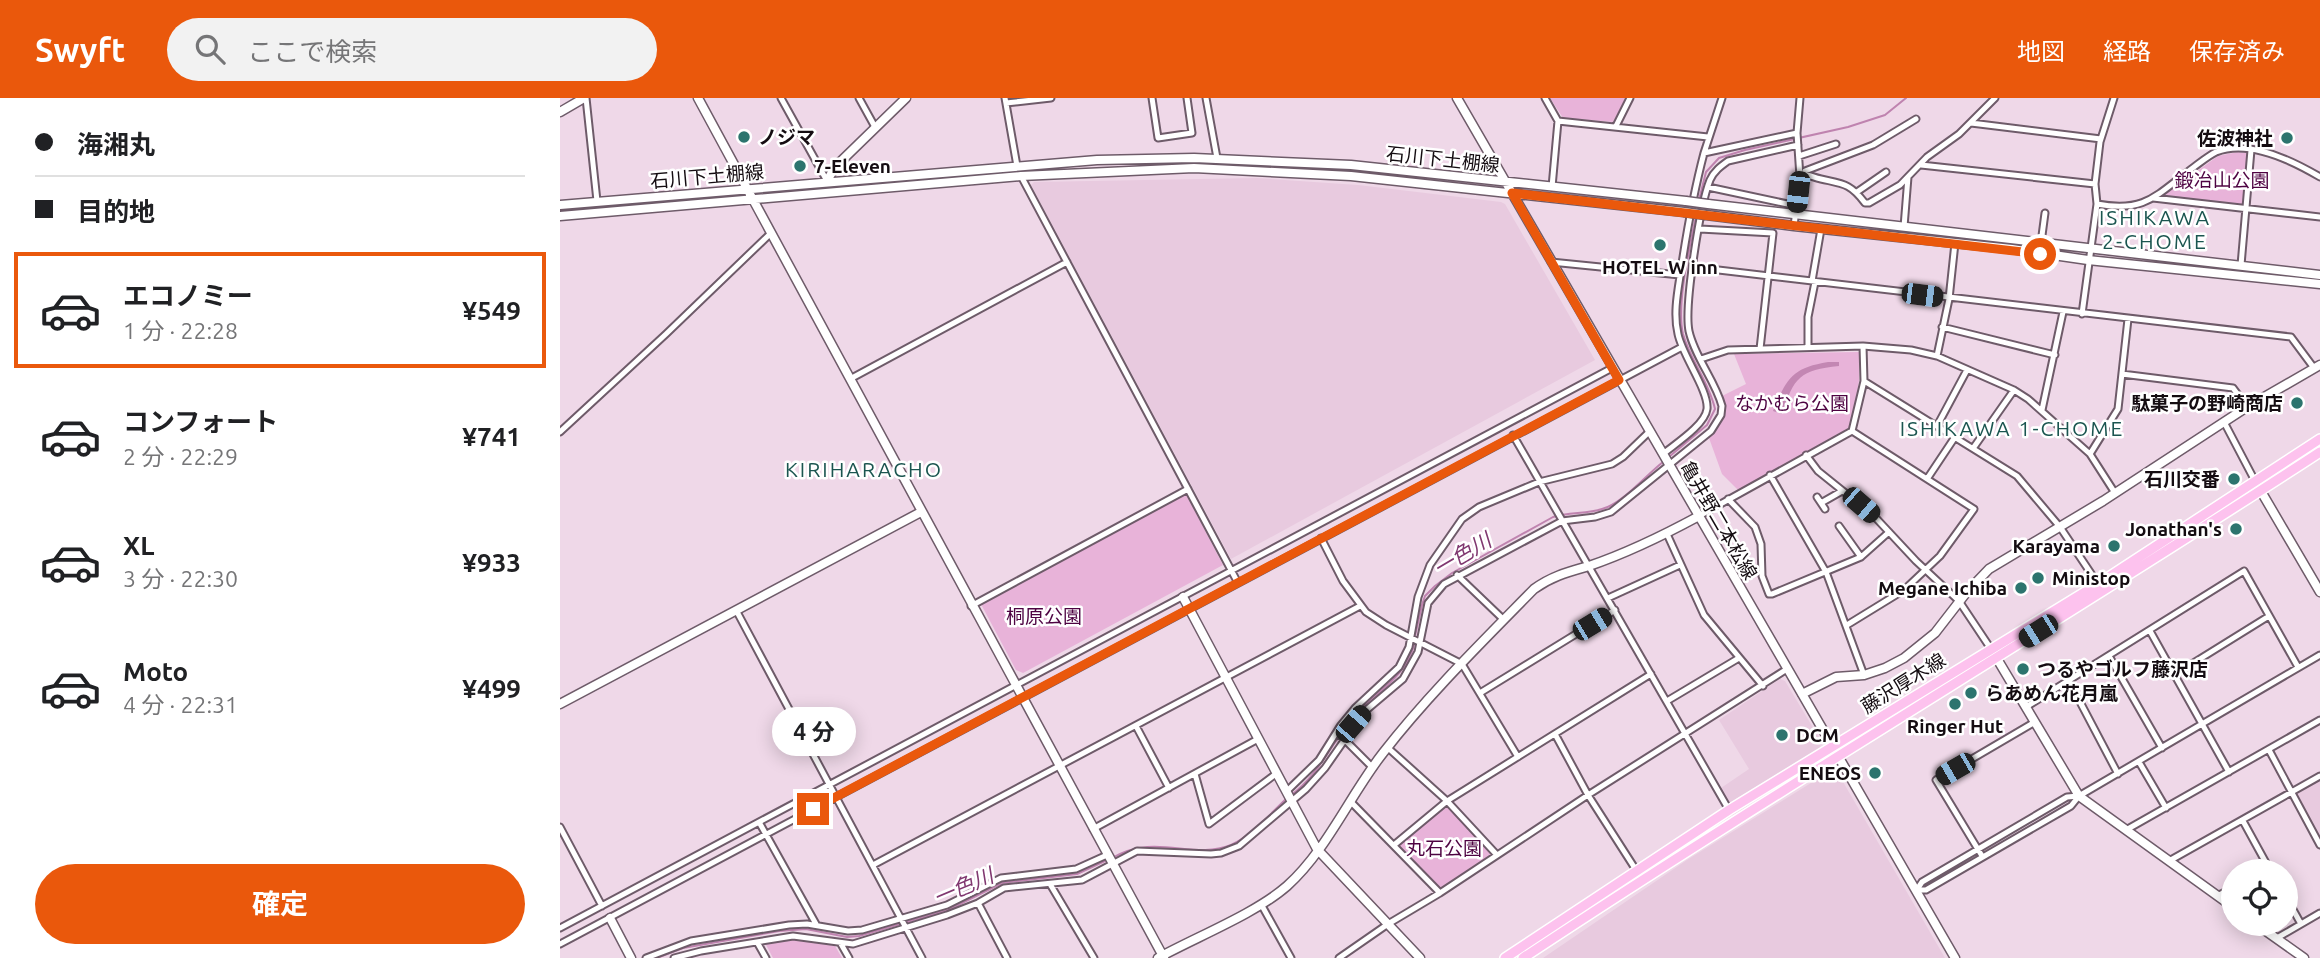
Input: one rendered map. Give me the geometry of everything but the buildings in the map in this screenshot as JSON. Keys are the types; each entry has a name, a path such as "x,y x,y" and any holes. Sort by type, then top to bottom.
{"main road":[{"name":"藤沢厚木線","path":"1523,958 1836,751 2258,486 2320,439"},
{"name":"藤沢厚木線","path":"1993,653 2098,584 2258,486 2320,452"},
{"name":"藤沢厚木線","path":"1504,958 1729,810 1836,751"}],"street":[{"path":"560,112 585,98 597,201"},
{"path":"698,98 1161,957 1261,904 1285,887 1317,849 1387,747 1504,620 1547,580 1667,534 1852,431 1864,381 1863,346"},
{"path":"781,98 827,181"},
{"path":"859,98 875,127"},
{"path":"827,181 835,167 906,98"},
{"path":"1017,166 1005,101 1051,98"},
{"path":"1152,98 1158,138 1192,133 1187,98"},
{"path":"1206,98 1217,158"},
{"name":"亀井野二本松線","path":"1457,98 1955,958"},
{"path":"1545,98 1558,121 1552,187"},
{"path":"1616,126 1630,98"},
{"path":"674,958 701,951 799,936 841,944 864,942 1001,878 1076,869 1144,850 1211,854 1231,850 1290,797 1315,780 1364,712 1403,679 1414,662 1428,603 1444,584 1560,518 1595,517 1611,512 1666,459 1707,412 1707,400 1682,347 1676,317 1692,206 1708,137 1722,98"},
{"path":"1794,226 1799,174 1797,133 1800,98"},
{"path":"1799,174 1810,174 1844,184 1857,192 1865,203 1869,203 1908,177 1971,123 1995,98"},
{"path":"2082,314 2097,204 2095,184 2101,139 2114,98"},
{"path":"1799,174 1873,145 1916,119"},
{"path":"1558,121 1708,137"},
{"path":"1971,123 2101,139"},
{"path":"1704,153 1797,133"},
{"path":"1666,459 1711,431 1721,415 1719,397 1689,329 1693,267 1708,187 1714,173 1728,161 1797,144"},
{"path":"1799,156 1836,144"},
{"path":"2097,204 2125,208 2141,204 2216,152 2238,149 2270,155 2320,177"},
{"path":"2242,265 2251,150"},
{"name":"石川下土棚線","path":"560,205 1097,160 1217,158 1352,164 1708,204 1796,211 1904,227 2320,275"},
{"path":"1920,165 2095,184"},
{"name":"石川下土棚線","path":"560,216 1021,176 1194,168 1352,176 2320,284"},
{"path":"1857,192 1885,172"},
{"path":"1021,176 1238,583"},
{"path":"1904,227 1908,177"},
{"path":"1708,187 1796,211"},
{"path":"2151,198 2320,217"},
{"path":"2041,243 2045,213"},
{"path":"1700,229 1773,233 1760,349"},
{"path":"1808,347 1808,317 1821,229"},
{"path":"560,432 771,233"},
{"path":"1937,356 1955,243"},
{"path":"1550,261 1680,275"},
{"path":"850,379 1067,262"},
{"path":"1693,267 1948,299 2291,337 2317,366 1989,569 1959,601 1935,633 1914,652 1885,668 1864,675 1836,677 1802,694"},
{"path":"2042,410 2063,312"},
{"path":"2090,454 2118,409 2128,319"},
{"path":"1942,327 2055,355"},
{"path":"1701,359 1728,350 1863,346 1901,349 1937,356 2014,390 2042,410 2090,454 2115,493"},
{"path":"560,944 1682,347"},
{"path":"560,928 1612,368"},
{"path":"1937,425 1967,370"},
{"path":"2122,374 2233,388 2247,407"},
{"path":"1864,381 2017,476 2060,527 2098,584"},
{"path":"1974,447 2014,390"},
{"path":"2224,422 2320,592"},
{"path":"1847,625 1904,590 1954,539 1974,509 1852,431"},
{"path":"1290,797 1355,708 1399,667 1411,637 1414,612 1423,581 1436,554 1455,528 1479,507 1539,482 1612,464 1649,432"},
{"path":"1513,435 1729,810"},
{"path":"1927,479 1955,437"},
{"path":"1806,455 1818,471 1889,532 1959,601 2079,796 2221,899"},
{"path":"1770,475 1826,572 1864,675"},
{"path":"971,606 1188,489"},
{"path":"1825,509 1819,500 1842,491"},
{"path":"1728,499 1755,527 1761,544 1762,576 1769,594 1861,557 1889,532"},
{"path":"560,704 921,512"},
{"path":"1839,527 1861,557"},
{"path":"1667,534 1704,615 1763,686"},
{"path":"1321,537 1343,581 1360,606 1372,617 1462,664 1518,757"},
{"path":"1608,598 1680,565"},
{"path":"2026,708 2244,571 2298,667"},
{"path":"1457,575 1504,620"},
{"path":"1183,597 1317,849 1420,958"},
{"path":"873,865 1360,606"},
{"path":"736,610 922,958"},
{"path":"1480,693 1615,610"},
{"path":"2174,675 2269,617"},
{"path":"2150,631 2229,772"},
{"path":"1916,891 1926,890 2071,806 2079,796 2320,655"},
{"path":"2109,656 2162,748"},
{"path":"1667,701 1739,657"},
{"path":"1339,958 1787,669"},
{"path":"1394,845 1447,801 1651,674"},
{"path":"2069,681 2118,774"},
{"path":"2126,830 2320,720"},
{"path":"1982,856 1936,780 2035,722"},
{"path":"1136,726 1168,788"},
{"path":"1337,732 1373,768"},
{"path":"1555,734 1588,795 1636,870"},
{"path":"1093,829 1258,739"},
{"path":"1387,747 1447,801 1497,855"},
{"path":"2269,750 2320,845"},
{"path":"2139,762 2166,808"},
{"path":"1195,774 1209,824 1277,773"},
{"path":"2169,861 2320,776"},
{"path":"1916,891 1922,882 2067,797 2079,796"},
{"path":"1351,802 1440,893"},
{"path":"2243,821 2263,859"},
{"path":"760,822 816,925"},
{"path":"560,827 602,906"},
{"path":"646,958 691,942 789,925 816,925 848,932 905,924 978,903 1004,888 1082,880 1110,860"},
{"path":"1050,884 1094,958"},
{"path":"2217,896 2221,894"},
{"path":"978,903 1007,958"},
{"path":"1261,904 1291,958"},
{"path":"2277,938 2320,914"},
{"path":"610,918 631,958"},
{"path":"2298,919 2301,924"},
{"path":"2274,936 2304,958"},
{"path":"757,942 766,958"},
{"path":"841,944 849,958"}],"shaded area":[{"path":"1257,178 1358,185 1505,204 1595,360 1231,559 1031,185 1034,182"},
{"path":"1839,362 1839,366 1807,373 1790,391 1782,414 1773,411 1782,390 1792,376 1816,364"},
{"path":"1780,679 1785,681 1821,741 1820,748 1727,802 1721,788 1749,769 1719,720"},
{"path":"1835,768 1945,958 1543,958 1687,860"},
{"path":"2320,779 2320,841 2294,794"}],"green space":[{"path":"1550,98 1627,98 1613,122 1563,118"},
{"name":"鍛冶山公園","path":"2247,153 2242,205 2163,196 2218,156"},
{"name":"なかむら公園","path":"1859,352 1859,381 1851,427 1738,490 1722,474 1709,438 1722,418 1722,396 1746,384 1734,354"},
{"name":"桐原公園","path":"1186,494 1223,565 1023,673 1016,670 982,603"},
{"name":"丸石公園","path":"1447,801 1497,855 1440,893 1394,845"},
{"path":"798,938 835,946 842,958 773,958 764,941"}],"waterway":[{"name":"一色川","path":"1699,200 1706,172 1719,158 1848,127 1885,115 1906,98"},
{"name":"一色川","path":"1670,456 1707,425 1715,409 1686,344 1681,322 1685,275 1696,216"},
{"name":"一色川","path":"1415,636 1425,596 1452,573 1553,517 1596,511 1610,506 1663,462"},
{"name":"一色川","path":"1290,796 1316,770 1360,710 1404,667 1415,642"},
{"name":"一色川","path":"1112,858 1144,847 1202,850 1231,845 1253,830 1286,799"},
{"name":"一色川","path":"657,958 683,948 779,931 806,929 847,937 859,936 948,910 1002,883 1077,874 1107,860"}],"place":[{"name":"ノジマ","path":"744,137"},
{"name":"佐波神社","path":"2287,138"},
{"name":"7-Eleven","path":"800,166"},
{"name":"HOTEL W inn","path":"1660,245"},
{"name":"駄菓子の野崎商店","path":"2297,403"},
{"name":"石川交番","path":"2234,479"},
{"name":"Jonathan's","path":"2236,529"},
{"name":"Karayama","path":"2114,546"},
{"name":"Ministop","path":"2038,578"},
{"name":"Megane Ichiba","path":"2021,588"},
{"name":"つるやゴルフ藤沢店","path":"2023,669"},
{"name":"らあめん花月嵐","path":"1971,693"},
{"name":"Ringer Hut","path":"1955,704"},
{"name":"DCM","path":"1782,735"},
{"name":"ENEOS","path":"1875,773"}],"district":[{"name":"ISHIKAWA 2-CHOME","path":"2155,229"},
{"name":"ISHIKAWA 1-CHOME","path":"2012,428"},
{"name":"KIRIHARACHO","path":"864,469"}],"route":[{"path":"813,809 1619,380 1512,193 2040,254"}]}
